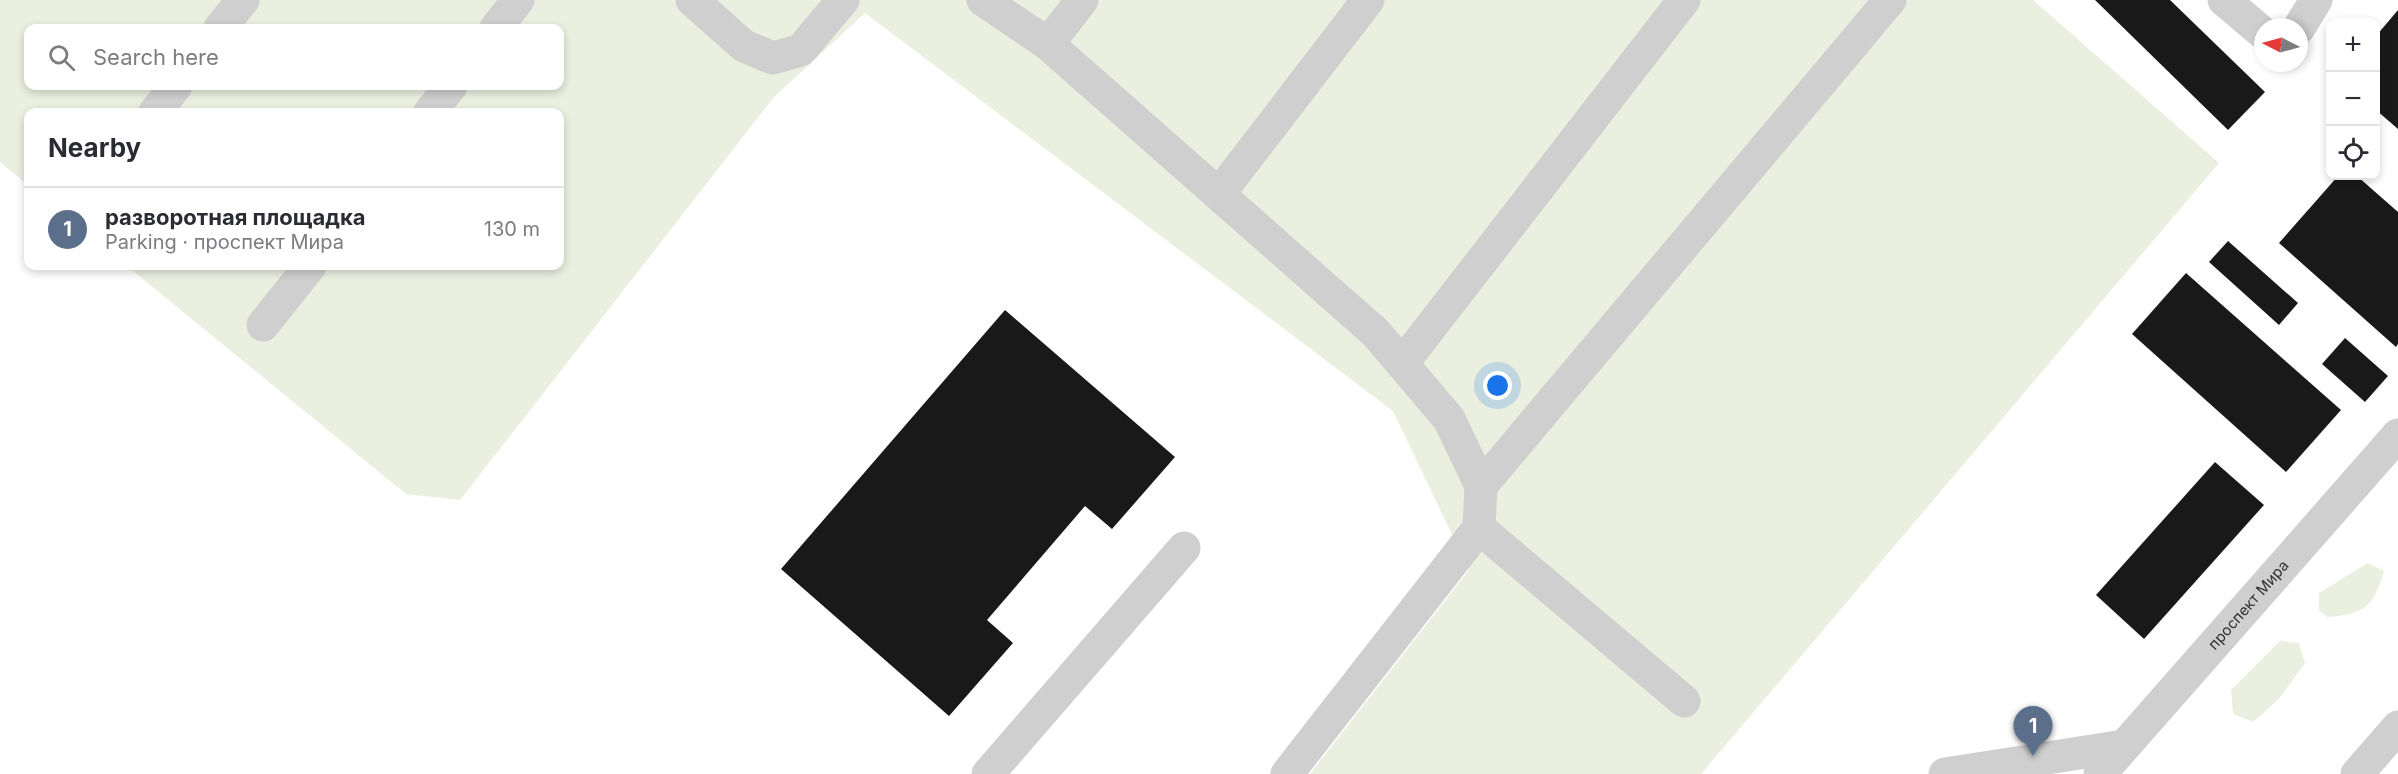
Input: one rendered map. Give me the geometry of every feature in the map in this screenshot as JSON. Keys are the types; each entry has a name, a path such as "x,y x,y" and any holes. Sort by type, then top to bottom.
{"street":[{"path":"223,24 243,0"},
{"path":"499,24 518,0"},
{"path":"692,0 744,46 773,58 801,50 843,0"},
{"path":"983,0 1048,44 1376,333 1449,419 1481,486"},
{"path":"1048,44 1082,0"},
{"path":"1219,194 1368,0"},
{"path":"1402,364 1684,0"},
{"path":"1287,774 1471,538 1481,486 1890,0"},
{"path":"2224,0 2254,25"},
{"path":"2305,18 2316,0"},
{"path":"158,108 173,90"},
{"path":"433,108 448,90"},
{"path":"263,325 307,270"},
{"name":"проспект Мира","path":"2100,774 2398,435"},
{"path":"1471,538 1684,701"},
{"path":"988,774 1184,548"},
{"path":"2357,774 2398,727"},
{"path":"1945,774 2124,746"}],"shaded area":[{"path":"0,0 2033,0 2219,163 1701,774 1310,774 1469,570 1393,411 865,13 774,97 460,500 406,494 132,270 564,270 564,108 24,108 24,182 0,162"},
{"path":"2368,563 2384,571 2376,593 2366,606 2359,611 2340,616 2327,617 2319,610 2319,593"},
{"path":"2280,641 2299,643 2305,663 2279,699 2253,722 2233,714 2231,690"}],"building":[{"path":"2095,0 2170,0 2265,92 2228,130"},
{"path":"2398,10 2398,129 2380,113 2380,31"},
{"path":"2334,180 2362,180 2398,212 2398,344 2396,347 2279,243"},
{"path":"2228,241 2298,303 2279,325 2209,262"},
{"path":"2186,273 2341,410 2286,472 2132,334"},
{"path":"1005,310 1175,457 1112,529 1085,506 987,620 1013,643 949,716 781,569"},
{"path":"2345,338 2388,376 2365,402 2322,364"},
{"path":"2215,462 2264,505 2144,639 2096,595"}],"place":[{"name":"разворотная площадка","path":"2033,756"}]}
